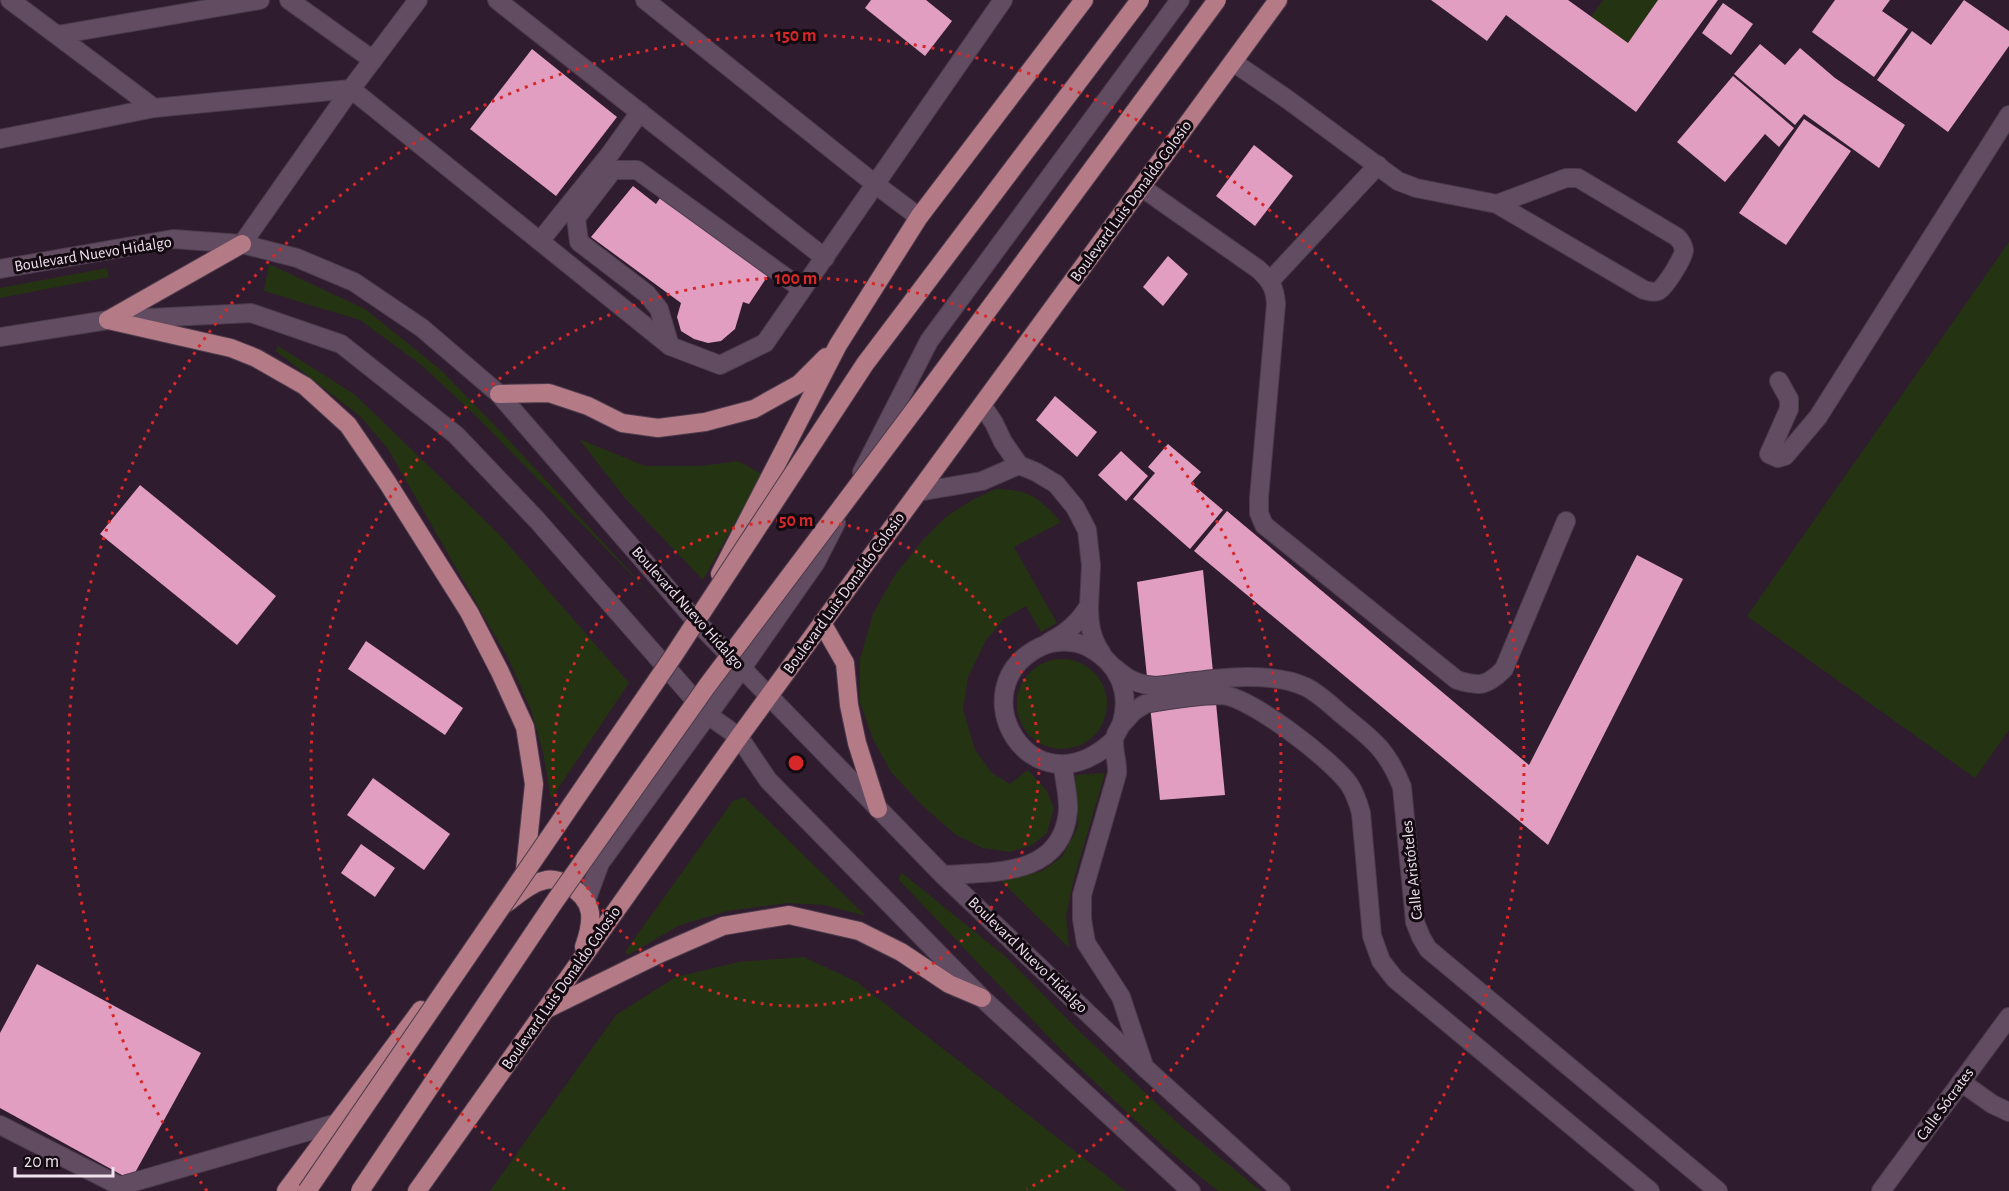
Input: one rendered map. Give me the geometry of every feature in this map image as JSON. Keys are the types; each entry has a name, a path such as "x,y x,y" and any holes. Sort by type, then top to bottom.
{"main road":[{"path":"286,1191 525,870 695,620 838,345 919,217 1084,0"},
{"path":"307,1191 672,658 865,364 1140,0"},
{"path":"360,1191 555,902 707,686 925,396 1217,0"},
{"name":"Boulevard Luis Donaldo Colosio","path":"417,1191 769,695 1278,0"},
{"path":"108,320 242,244"},
{"path":"108,320 231,348 256,358 305,386 348,425 469,612 525,727 534,784 525,870"},
{"path":"499,393 549,393 588,406 622,423 658,428 705,422 754,409 799,384 838,345"},
{"path":"822,623 845,663 849,705 857,743 878,809"},
{"path":"495,911 532,885 548,879 561,881 575,889 590,908 591,922 574,970"},
{"path":"546,1010 659,954 723,926 789,915 860,931 901,952 949,984 982,998"}],"street":[{"path":"10,0 154,108"},
{"path":"57,36 260,0"},
{"path":"289,0 373,60"},
{"path":"242,244 351,88 418,0"},
{"path":"497,0 825,258"},
{"path":"645,0 919,217"},
{"path":"0,140 154,108 351,88 670,346 720,365 765,343 1003,0"},
{"path":"586,901 600,863 816,562 928,341 1180,0"},
{"path":"1233,63 1287,99 1398,181 1416,188 1497,204 1644,290 1658,291 1664,287 1683,256 1684,248 1677,237 1578,178 1560,180 1497,204"},
{"path":"540,241 610,154 640,112"},
{"path":"1779,381 1789,399 1789,409 1769,454 1778,458 1785,456 1818,417 2009,115"},
{"path":"1270,280 1378,165"},
{"path":"670,346 659,309 647,294 579,242 576,218 613,170 637,170 802,289"},
{"path":"1141,187 1258,269 1270,280 1275,291 1276,304 1258,498 1259,513 1264,525 1457,680 1473,685 1491,682 1504,669 1566,521"},
{"name":"Boulevard Nuevo Hidalgo","path":"0,269 173,239 242,244 297,258 354,282 422,328 499,393 695,620 878,809 1143,1066 1281,1191"},
{"path":"0,337 108,320 251,312 341,344 456,435 537,520 708,715 739,737 768,780 982,998 1191,1191"},
{"path":"982,405 1019,465 1056,484 1075,507 1088,530 1092,639 1115,668 1124,686 1125,705 1122,724"},
{"path":"918,492 982,481 1019,465"},
{"path":"1089,606 1077,624 1065,634 1023,658 1010,674 1003,695 1004,716 1012,736 1027,752 1044,761 1063,765 1082,762 1099,754 1113,741 1122,724 1134,711 1145,704 1224,695 1273,718 1342,775 1357,797 1361,813 1372,936 1381,961 1395,979 1650,1191"},
{"path":"1041,646 1062,641 1083,644 1102,654"},
{"name":"Calle Aristóteles","path":"1115,668 1127,679 1142,685 1157,686 1247,678 1270,678 1290,682 1308,688 1371,737 1394,766 1402,787 1416,922 1421,938 1428,949 1718,1191"},
{"path":"1113,741 1118,763 1117,774 1082,895 1082,919 1086,943 1121,997 1143,1066"},
{"path":"944,875 1003,872 1030,864 1047,855 1060,841 1066,825 1068,808 1063,765"},
{"name":"Calle Sócrates","path":"1881,1191 2009,1017"},
{"path":"1961,1082 1992,1104 2009,1112"},
{"path":"0,1125 120,1186 337,1123"}],"green space":[{"path":"1603,0 1658,0 1628,43 1591,17"},
{"path":"2009,242 2009,730 1975,778 1747,616"},
{"path":"269,264 365,309 441,370 659,603 476,416 420,364 360,320 264,291"},
{"path":"107,268 109,277 0,298 0,288"},
{"path":"278,346 354,394 498,533 629,683 551,799 543,752 531,710 509,660 388,449 361,417 276,351"},
{"path":"579,439 645,466 700,466 738,461 762,474 703,580 625,498"},
{"path":"996,489 1017,491 1033,496 1061,522 1014,547 1057,623 1041,632 1026,606 1005,618 986,640 968,677 963,709 975,750 992,773 1010,784 1028,770 1047,791 1054,808 1047,833 1032,845 1010,852 983,848 956,835 922,805 891,772 873,739 860,703 860,659 873,614 895,575 922,541 947,516 974,499"},
{"path":"1062,659 1079,663 1094,672 1103,687 1107,704 1103,721 1094,736 1079,745 1062,749 1045,745 1030,736 1021,721 1017,704 1021,687 1030,672 1045,663"},
{"path":"1105,773 1073,882 1066,916 1069,948 995,875 1020,876 1042,871 1062,857 1078,827 1075,775"},
{"path":"744,797 866,916 824,905 787,903 728,911 680,925 628,955 625,952 733,801"},
{"path":"902,873 1006,957 1084,1036 1181,1126 1261,1191 1218,1191 1165,1148 1067,1056 898,879"},
{"path":"804,957 857,982 1126,1191 490,1191 616,1015 676,977 739,962"}],"building":[{"path":"871,0 926,0 952,21 925,56 865,8"},
{"path":"1431,0 1568,0 1628,43 1658,0 1718,0 1636,112 1506,15 1487,41"},
{"path":"1835,0 1890,0 1882,11 1908,29 1874,77 1812,32"},
{"path":"1964,0 2009,31 2009,46 1948,132 1877,80 1912,31 1931,45"},
{"path":"1723,3 1753,24 1731,55 1702,33"},
{"path":"1760,44 1785,65 1800,48 1835,78 1905,125 1879,168 1804,114 1795,125 1734,74"},
{"path":"532,49 617,117 556,196 470,129"},
{"path":"1733,76 1794,128 1779,147 1765,134 1725,182 1677,142"},
{"path":"1804,119 1851,151 1786,245 1739,213"},
{"path":"1254,145 1293,176 1255,226 1216,196"},
{"path":"633,186 656,204 662,195 769,274 749,304 743,302 735,329 721,341 708,343 694,339 681,331 677,317 681,303 591,237"},
{"path":"1168,256 1188,274 1163,306 1143,287"},
{"path":"1055,396 1097,432 1077,457 1036,420"},
{"path":"1168,444 1201,472 1191,483 1223,510 1190,549 1133,499 1155,473 1148,467"},
{"path":"1121,451 1148,476 1126,501 1098,475"},
{"path":"140,485 276,596 237,645 100,534"},
{"path":"1227,511 1529,765 1637,555 1683,579 1548,845 1194,551"},
{"path":"1203,570 1225,795 1160,800 1137,582"},
{"path":"366,641 463,708 445,735 348,669"},
{"path":"373,778 450,834 424,870 347,815"},
{"path":"361,844 395,868 375,897 341,873"},
{"path":"37,964 201,1053 131,1180 0,1108 0,1033"}]}
